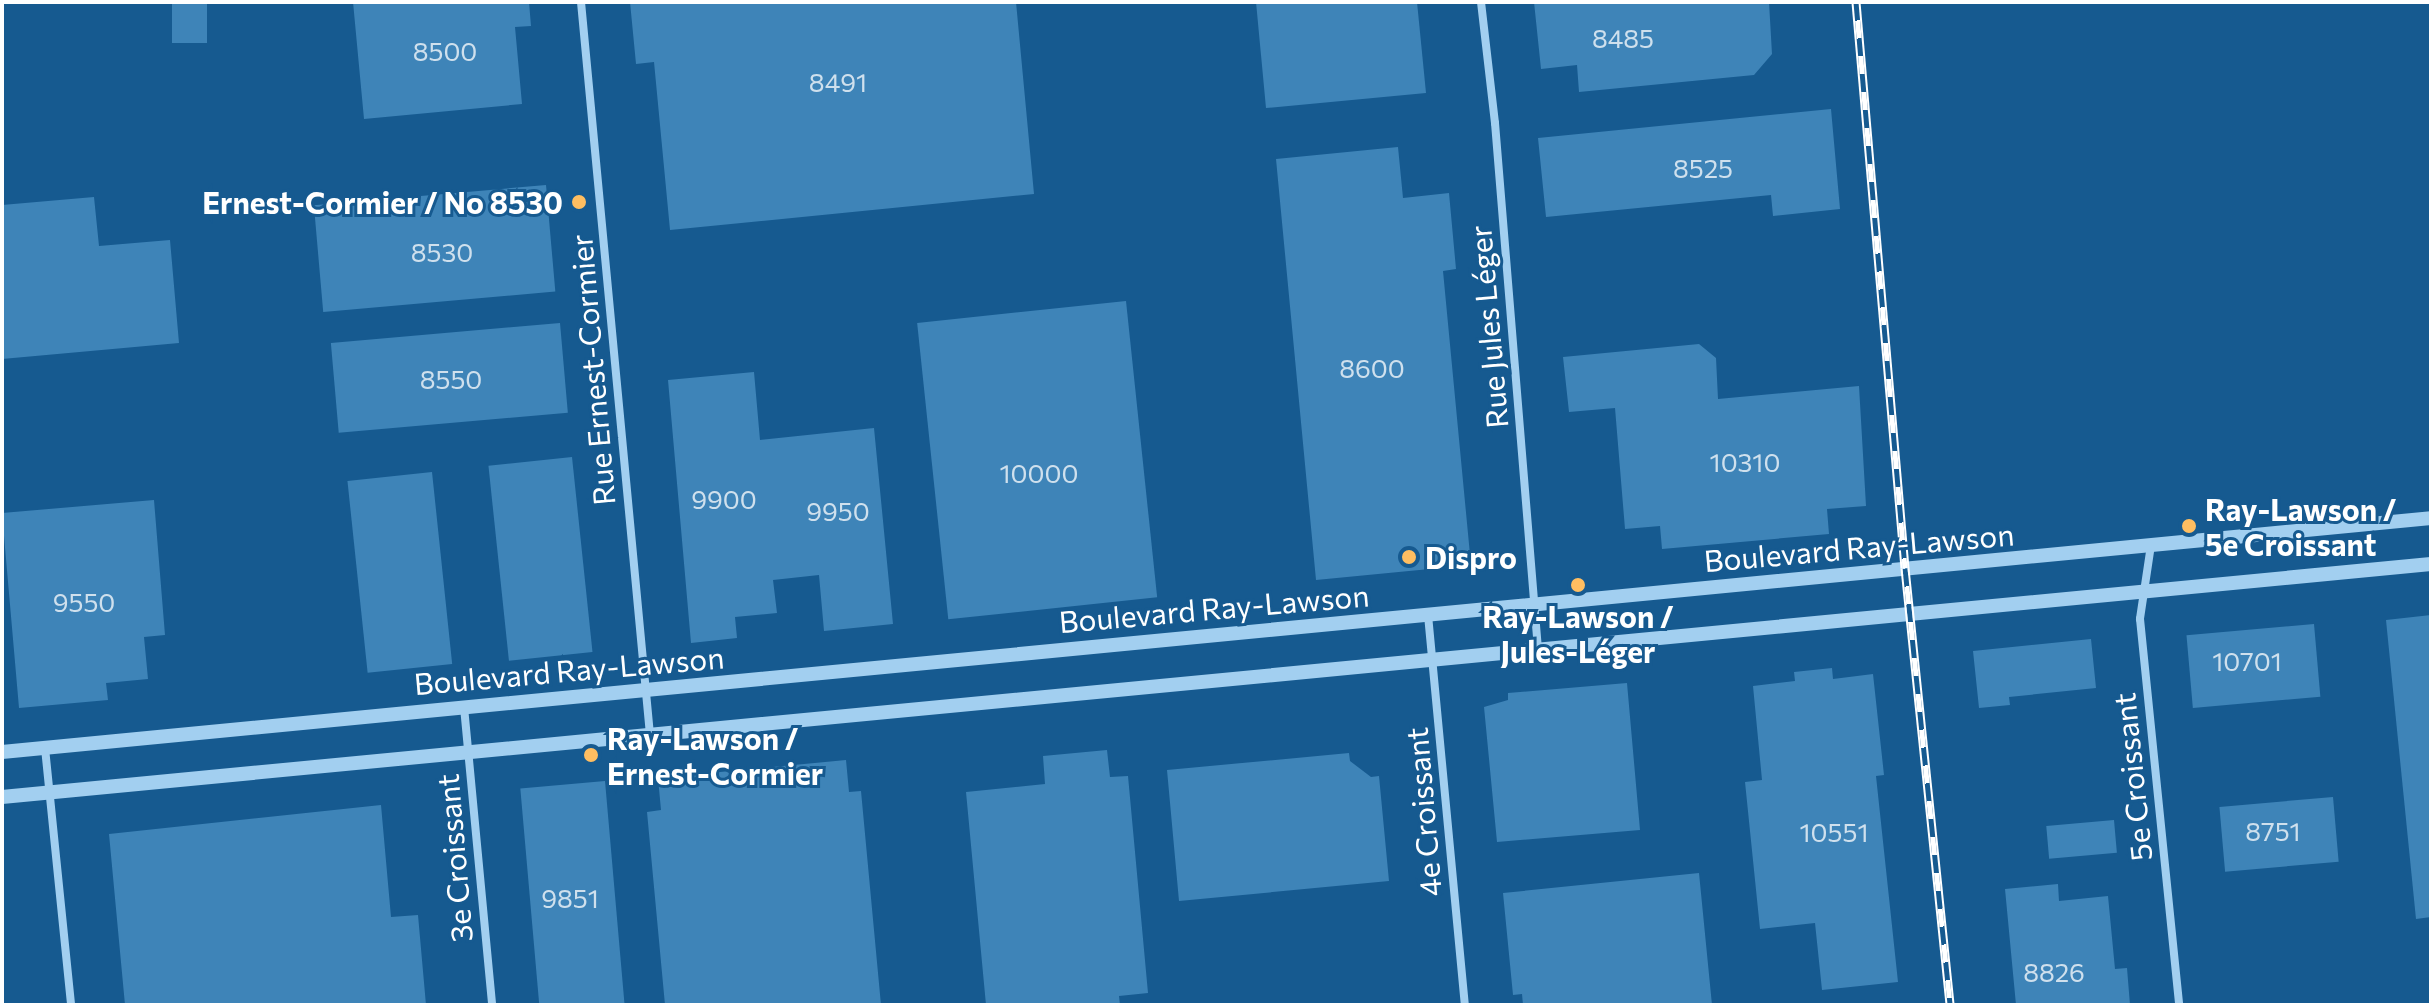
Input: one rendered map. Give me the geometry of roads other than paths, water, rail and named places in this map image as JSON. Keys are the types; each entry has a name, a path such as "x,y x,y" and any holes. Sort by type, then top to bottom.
{"street":[{"name":"Rue Ernest-Cormier","path":"581,2 650,734"},
{"name":"Rue Jules Léger","path":"1481,2 1495,123 1538,649"},
{"name":"Boulevard Ray-Lawson","path":"2,752 2431,518"},
{"name":"5e Croissant","path":"2151,545 2140,619 2179,1005"},
{"path":"2,797 2431,564"},
{"name":"4e Croissant","path":"1428,615 1465,1005"},
{"name":"3e Croissant","path":"464,706 492,1005"},
{"path":"45,748 71,1005"}],"railway":[{"path":"1856,2 1905,568 1950,1005"}],"place":[{"name":"Ernest-Cormier / No 8530","path":"579,202"},
{"name":"Ray-Lawson / 5e Croissant","path":"2189,526"},
{"name":"Dispro","path":"1409,557"},
{"name":"Ray-Lawson / Jules-Léger","path":"1578,585"},
{"name":"Ray-Lawson / Ernest-Cormier","path":"591,755"}]}
